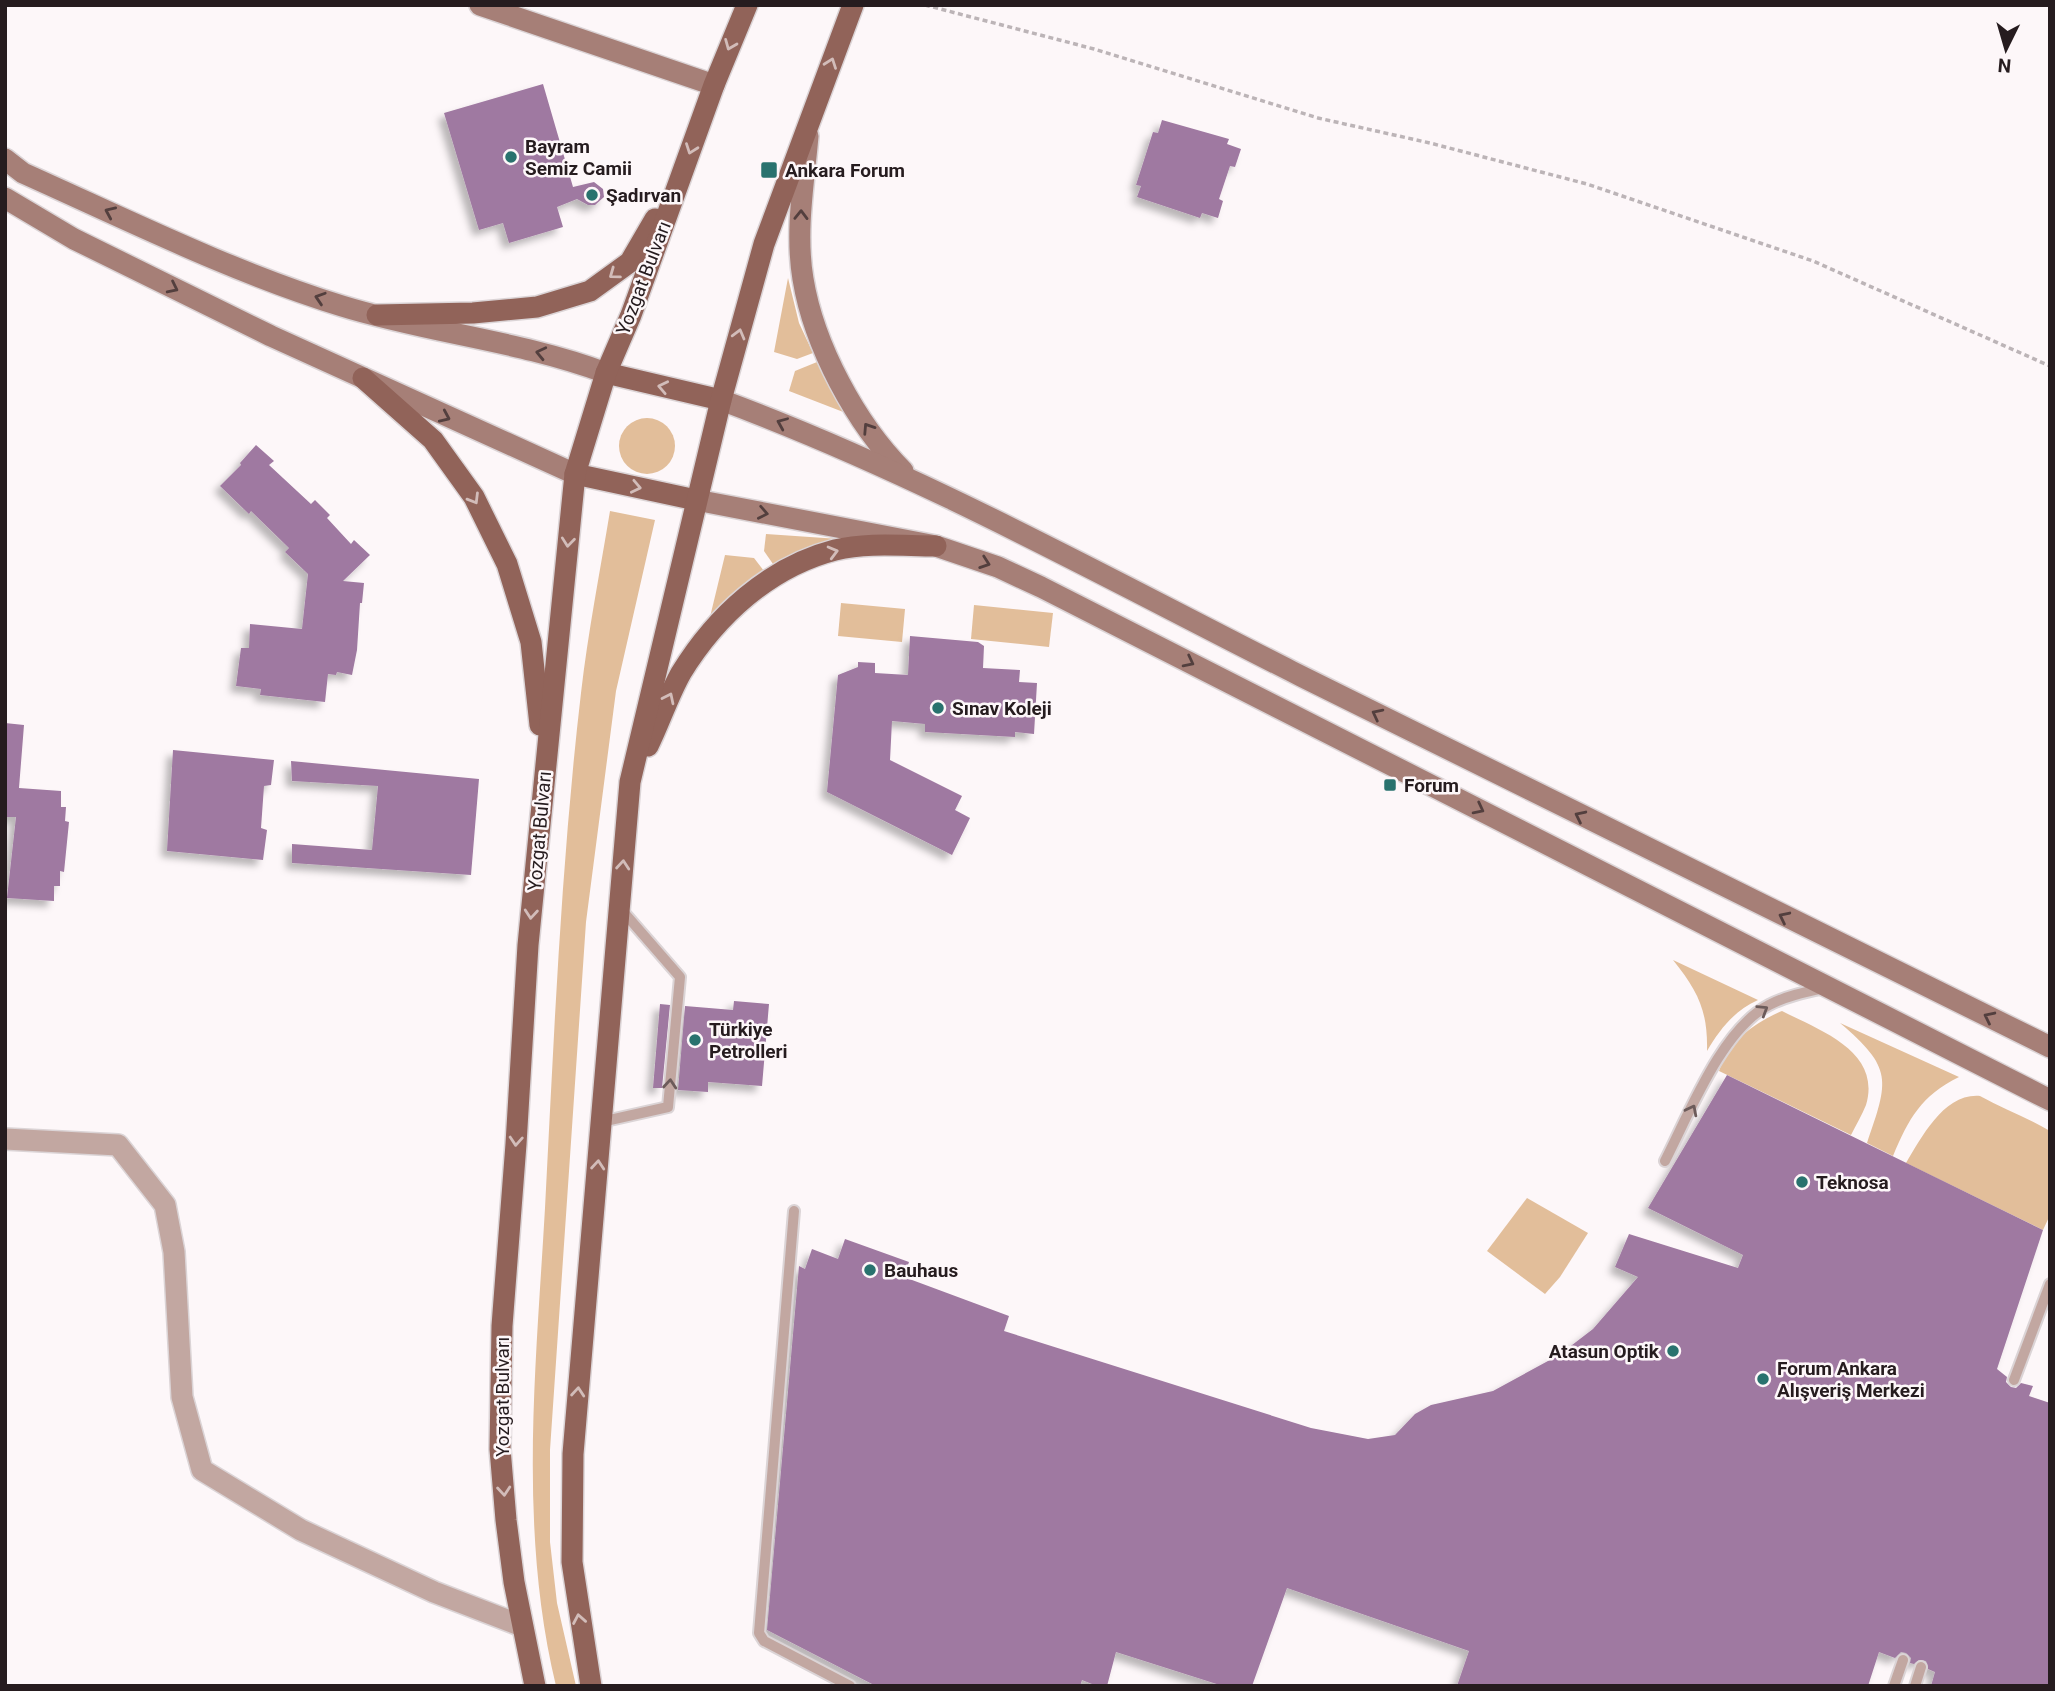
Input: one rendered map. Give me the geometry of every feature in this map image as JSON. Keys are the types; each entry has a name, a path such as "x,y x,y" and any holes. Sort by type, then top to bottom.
{"main road":[{"path":"480,5 714,85"},
{"name":"Yozgat Bulvarı","path":"535,1686 509,1545 500,1449 502,1339 528,945 575,474 606,373 631,315 714,85 747,5"},
{"path":"591,1686 573,1573 573,1454 630,782 696,500 764,244 853,5"},
{"path":"809,121 800,215 803,279 814,322 826,354 872,436 912,480"},
{"path":"5,159 23,173 255,277 377,315 557,357 606,373 721,400 775,420 912,480 1546,799 2050,1047"},
{"path":"377,315 473,313 537,307 590,291 630,262 680,179"},
{"path":"5,198 74,239 271,336 575,474 936,546 998,567 2050,1100"},
{"path":"363,377 433,440 474,497 507,564 531,642 545,770"},
{"path":"630,782 681,674 730,611 757,589 795,564 836,550 875,545 936,546"}],"street":[{"path":"5,1139 118,1145 165,1205 174,1252 182,1397 202,1470 301,1530 434,1592 522,1626"}],"lane":[{"path":"601,1122 668,1107 680,977 620,908"},
{"path":"1665,1160 1735,1031 1767,1006 1795,994 1827,987"},
{"path":"794,1211 759,1633 764,1641 850,1686"},
{"path":"2014,1380 2050,1284"},
{"path":"1894,1686 1903,1660"},
{"path":"1915,1686 1921,1667"}],"path":[{"path":"925,5 1094,49 1318,118 1430,143 1587,184 1813,261 2050,366"}],"shaded area":[{"path":"788,278 799,323 813,353 797,359 774,352"},
{"path":"817,362 851,415 789,391 795,371"},
{"path":"647,418 658,420 667,426 673,435 673,457 667,466 658,472 647,474 636,472 627,466 621,457 619,446 621,435 627,426 636,420"},
{"path":"610,511 655,520 616,691 586,922 550,1450 550,1542 557,1603 576,1686 556,1686 544,1627 537,1567 533,1507 535,1387 568,821 584,670"},
{"path":"766,534 839,539 773,564 764,551"},
{"path":"725,555 754,558 764,571 733,593 710,617"},
{"path":"841,603 905,609 902,642 838,636"},
{"path":"974,605 1053,613 1049,647 971,639"},
{"path":"1673,960 1758,1000 1728,1021 1707,1051 1706,1024 1700,1002"},
{"path":"1782,1011 1844,1045 1865,1070 1869,1086 1866,1105 1851,1135 1719,1071 1729,1051 1744,1034"},
{"path":"1840,1023 1959,1077 1935,1092 1918,1109 1893,1156 1867,1143 1880,1104 1882,1076 1878,1064 1870,1052"},
{"path":"1980,1096 2050,1131 2050,1215 2043,1230 1906,1163 1927,1130 1945,1109 1967,1097"},
{"path":"1527,1198 1588,1233 1560,1277 1545,1294 1487,1251"}],"building":[{"name":"Bayram Semiz Camii","path":"543,84 573,187 594,182 603,189 604,197 595,205 588,205 577,199 557,207 563,227 509,243 503,223 479,230 444,113"},
{"path":"1162,120 1229,139 1227,144 1241,149 1235,167 1230,166 1219,199 1223,201 1218,218 1202,213 1200,218 1137,197 1141,186 1136,185 1153,132 1158,133"},
{"path":"256,445 274,461 269,465 311,504 315,500 330,515 327,518 351,544 354,540 370,555 343,581 364,583 357,650 352,675 337,672 336,675 328,674 325,702 260,695 261,689 236,686 241,648 249,648 250,624 302,629 308,574 285,552 289,548 251,511 249,514 220,486"},
{"path":"910,636 978,642 984,646 983,668 1020,670 1019,682 1037,683 1034,734 1015,732 1015,737 925,732 925,724 892,721 890,760 962,796 955,810 970,818 952,855 827,792 838,675 858,667 858,662 875,663 875,673 908,675"},
{"path":"5,723 24,725 19,788 61,791 61,807 66,807 65,821 69,822 64,872 60,871 60,886 54,886 54,901 7,898 16,817 5,817"},
{"path":"173,750 274,760 271,785 264,786 261,828 267,830 263,860 167,851"},
{"path":"291,761 479,779 471,875 292,863 292,844 372,850 378,786 292,781"},
{"path":"734,1001 769,1004 762,1086 708,1082 708,1092 678,1090 685,1006 733,1010"},
{"path":"660,1004 670,1005 662,1088 653,1088"},
{"name":"Forum Ankara Alışveriş Merkezi","path":"1727,1075 2043,1230 1997,1369 2007,1377 2006,1382 2011,1387 2016,1388 2021,1383 2033,1386 2029,1396 2050,1403 2050,1686 1931,1686 1935,1672 1928,1669 1926,1661 1919,1660 1914,1664 1910,1663 1911,1658 1906,1653 1901,1652 1895,1658 1879,1652 1868,1686 1457,1686 1469,1651 1287,1588 1252,1686 1223,1686 1116,1652 1107,1686 1097,1686 1082,1680 1080,1686 876,1686 767,1630 799,1266 805,1269 812,1249 838,1259 845,1239 909,1262 904,1277 1009,1316 1004,1331 1311,1428 1368,1439 1395,1435 1415,1414 1431,1405 1493,1391 1559,1355 1593,1329 1638,1277 1615,1267 1629,1234 1738,1268 1743,1255 1648,1208"}],"place":[{"name":"Bayram Semiz Camii","path":"511,157"},
{"name":"Ankara Forum","path":"769,170"},
{"name":"Şadırvan","path":"592,195"},
{"name":"Sınav Koleji","path":"938,708"},
{"name":"Forum","path":"1390,785"},
{"name":"Türkiye Petrolleri","path":"695,1040"},
{"name":"Teknosa","path":"1802,1182"},
{"name":"Bauhaus","path":"870,1270"},
{"name":"Atasun Optik","path":"1673,1351"},
{"name":"Forum Ankara Alışveriş Merkezi","path":"1763,1379"}]}
